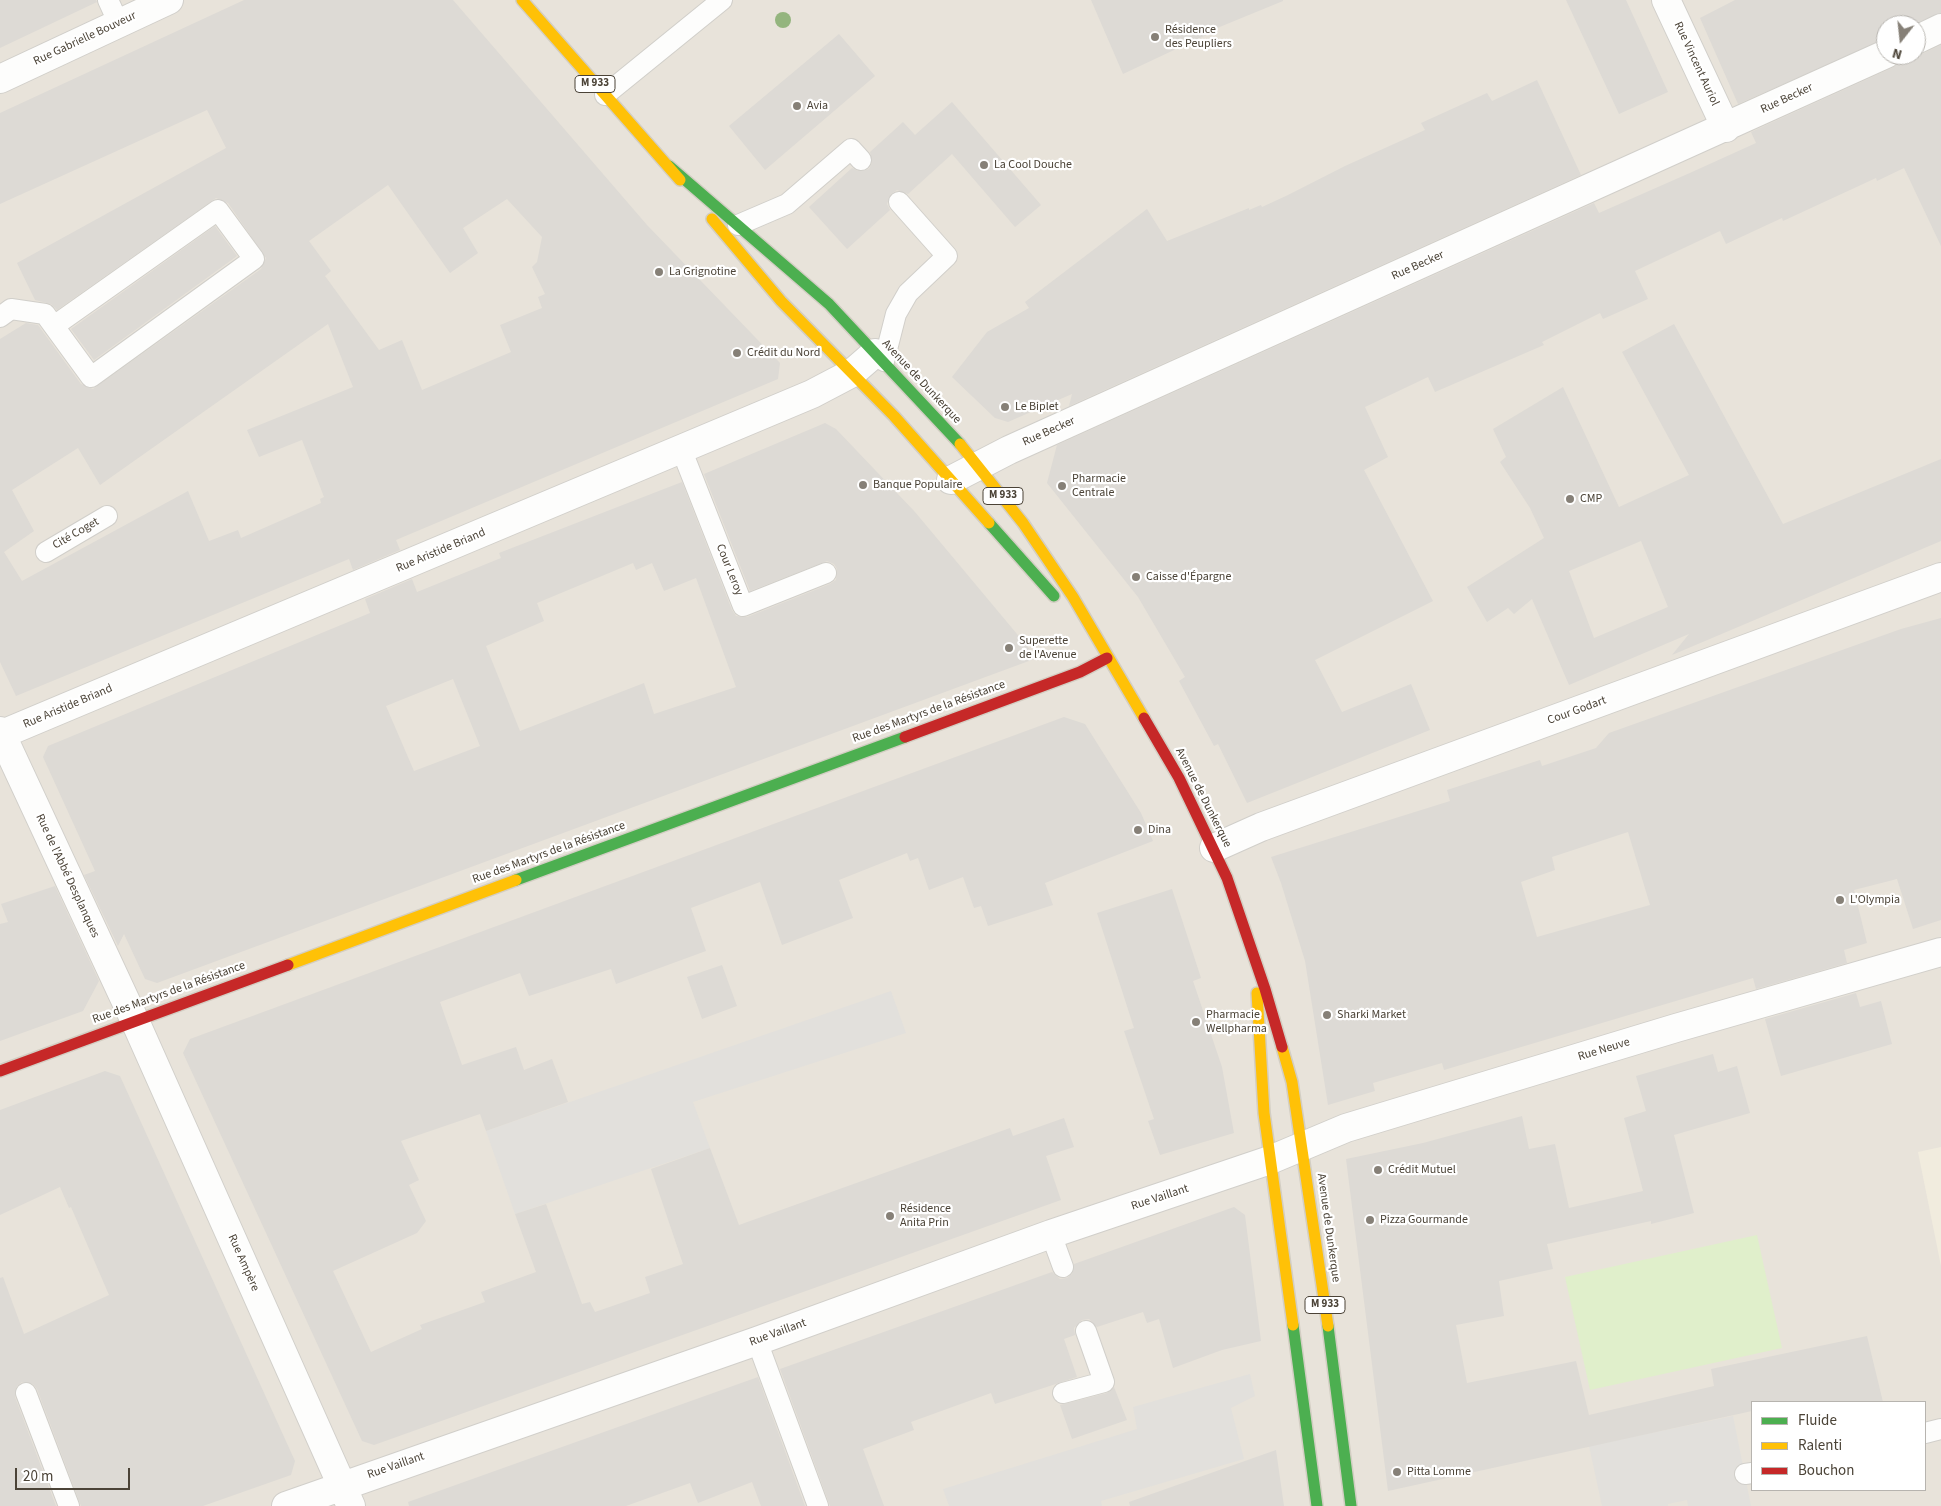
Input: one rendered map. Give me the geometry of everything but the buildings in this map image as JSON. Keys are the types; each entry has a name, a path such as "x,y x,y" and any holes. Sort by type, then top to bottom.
{"main road":[{"name":"Avenue de Dunkerque","path":"522,0 604,95 669,166 782,302 894,416 1107,658"},
{"name":"Avenue de Dunkerque","path":"669,166 828,304 947,429 978,466 1023,523 1072,597 1162,747 1214,848 1237,907 1265,989 1287,1063 1302,1146 1351,1506"},
{"name":"Rue des Martyrs de la Résistance","path":"0,1071 1080,672 1107,658"},
{"name":"Avenue de Dunkerque","path":"1254,960 1261,1086 1317,1506"}],"street":[{"name":"Rue Gabrielle Bouveur","path":"0,79 113,12 169,0"},
{"name":"Rue Vincent Auriol","path":"1666,0 1726,128"},
{"path":"1926,35 1941,28"},
{"name":"Rue Becker","path":"951,480 1009,450 1726,128 1876,59"},
{"name":"Rue Aristide Briand","path":"0,734 682,450 812,394 879,357"},
{"name":"Cour Godart","path":"1214,848 1261,827 1941,577"},
{"name":"Rue de l'Abbé Desplanques","path":"0,734 135,1021"},
{"name":"Rue Neuve","path":"1270,1160 1346,1128 1941,952"},
{"name":"Rue Ampère","path":"135,1021 347,1496"},
{"name":"Rue Vaillant","path":"286,1506 347,1496 756,1341 1051,1234 1270,1160"}],"lane":[{"path":"604,95 722,0"},
{"path":"738,225 787,204 851,149 861,160"},
{"path":"879,357 896,314 908,293 947,256 899,202"},
{"path":"0,317 11,309 45,314 91,377 254,259 218,210 54,326"},
{"name":"Cour Leroy","path":"682,450 743,606 826,572"},
{"name":"Cité Coget","path":"46,552 107,516"},
{"path":"1051,1234 1063,1267"},
{"path":"1063,1393 1104,1382 1086,1331"},
{"path":"756,1341 818,1506"},
{"path":"26,1393 69,1506"},
{"path":"1926,1433 1941,1429"}],"shaded area":[{"path":"0,0 1941,0 1941,1506 0,1506"},
{"path":"891,991 906,1033 693,1102 710,1148 515,1214 486,1131"},
{"path":"1941,1147 1941,1266 1918,1152"},
{"path":"1250,1374 1255,1396 1231,1408 1244,1459 1101,1501 1102,1506 949,1506 943,1489 1137,1429 1133,1407"},
{"path":"1733,1416 1751,1506 1688,1506 1687,1500 1668,1504 1668,1506 1602,1506 1589,1446"}],"green space":[{"path":"1757,1235 1782,1348 1590,1390 1565,1277"}],"traffic: fast":[{"path":"669,166 829,304 960,444"},
{"path":"989,523 1054,596"},
{"path":"516,880 905,737"},
{"path":"1293,1325 1317,1506"},
{"path":"1328,1326 1351,1506"}],"traffic: slow":[{"path":"522,0 680,180"},
{"path":"712,219 781,301 894,416 989,523"},
{"path":"960,444 1023,523 1073,597 1144,718"},
{"path":"288,965 516,880"},
{"path":"1257,993 1264,1113 1293,1325"},
{"path":"1282,1047 1292,1082 1328,1326"}],"traffic: jam":[{"path":"905,737 1080,672 1107,658"},
{"path":"1144,718 1179,778 1227,878 1265,989 1282,1047"},
{"path":"0,1071 288,965"}],"place":[{"name":"Résidence des Peupliers","path":"1155,37"},
{"name":"Avia","path":"797,106"},
{"name":"La Cool Douche","path":"984,165"},
{"name":"La Grignotine","path":"659,272"},
{"name":"Crédit du Nord","path":"737,353"},
{"name":"Le Biplet","path":"1005,407"},
{"name":"Banque Populaire","path":"863,485"},
{"name":"Pharmacie Centrale","path":"1062,486"},
{"name":"CMP","path":"1570,499"},
{"name":"Caisse d'Épargne","path":"1136,577"},
{"name":"Superette de l'Avenue","path":"1009,648"},
{"name":"Dina","path":"1138,830"},
{"name":"L'Olympia","path":"1840,900"},
{"name":"Sharki Market","path":"1327,1015"},
{"name":"Pharmacie Wellpharma","path":"1196,1022"},
{"name":"Crédit Mutuel","path":"1378,1170"},
{"name":"Résidence Anita Prin","path":"890,1216"},
{"name":"Pizza Gourmande","path":"1370,1220"},
{"name":"Pitta Lomme","path":"1397,1472"}]}
